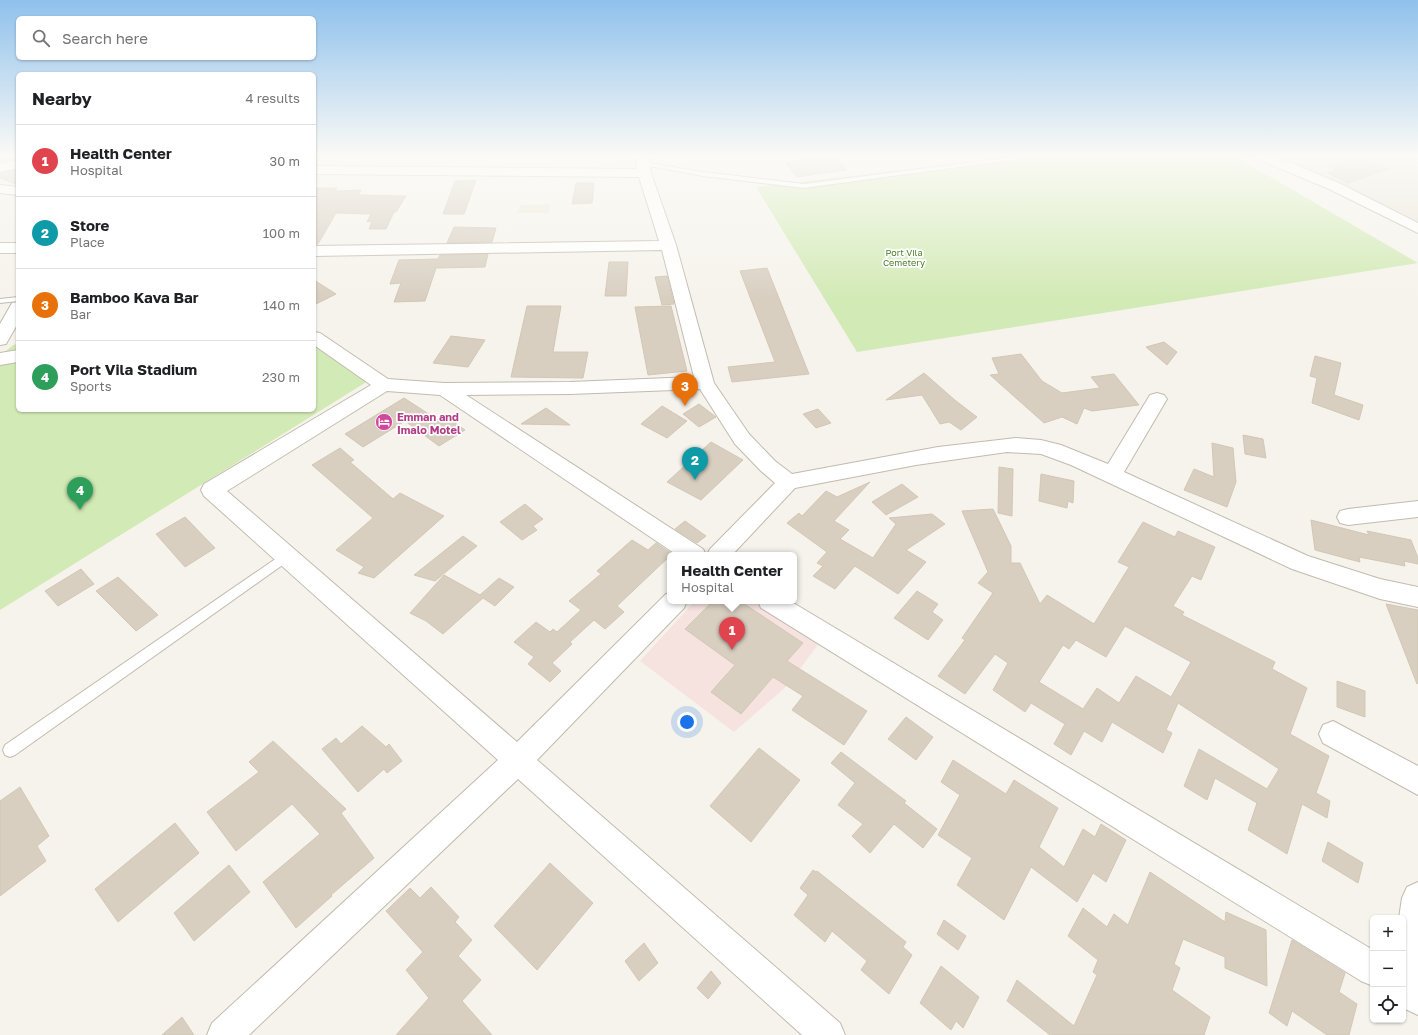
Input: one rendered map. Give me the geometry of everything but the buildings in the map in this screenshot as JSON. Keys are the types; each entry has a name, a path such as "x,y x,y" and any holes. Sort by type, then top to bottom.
{"street":[{"path":"654,202 668,245 705,383 742,439 768,466 788,482"},
{"path":"1367,202 1418,229"},
{"path":"1403,220 1418,213"},
{"path":"316,251 668,245"},
{"path":"0,248 16,248"},
{"path":"0,340 16,311"},
{"path":"316,338 384,385 444,389 570,388 705,383"},
{"path":"0,359 16,356"},
{"path":"384,385 212,490 516,761 828,1035"},
{"path":"444,389 690,552"},
{"path":"1112,475 1157,399"},
{"path":"721,552 788,482 920,457 1014,445 1034,446 1050,449 1112,475 1300,563 1373,587 1418,597"},
{"path":"1348,517 1418,509"},
{"path":"224,1035 516,761 672,604"},
{"path":"775,604 1370,967"},
{"path":"1333,734 1418,780"},
{"path":"1406,969 1418,898"},
{"path":"1406,989 1418,998"}],"lane":[{"path":"0,301 16,299"},
{"path":"10,750 287,556"}],"shaded area":[{"path":"1361,202 1418,202 1418,229"},
{"path":"550,204 548,213 517,213 520,205"},
{"path":"692,604 764,604 822,639 788,685 734,732 640,661"}],"green space":[{"name":"Port Vila Cemetery","path":"765,202 1314,202 1418,263 857,352"},
{"path":"16,344 16,412 316,412 316,345 368,381 0,610 0,356 13,345"}],"place":[{"name":"Bamboo Kava Bar","path":"685,406"},
{"name":"Emman and Imalo Motel","path":"384,422"},
{"name":"Store","path":"695,480"},
{"name":"Port Vila Stadium","path":"80,510"},
{"name":"Health Center","path":"732,650"}]}
